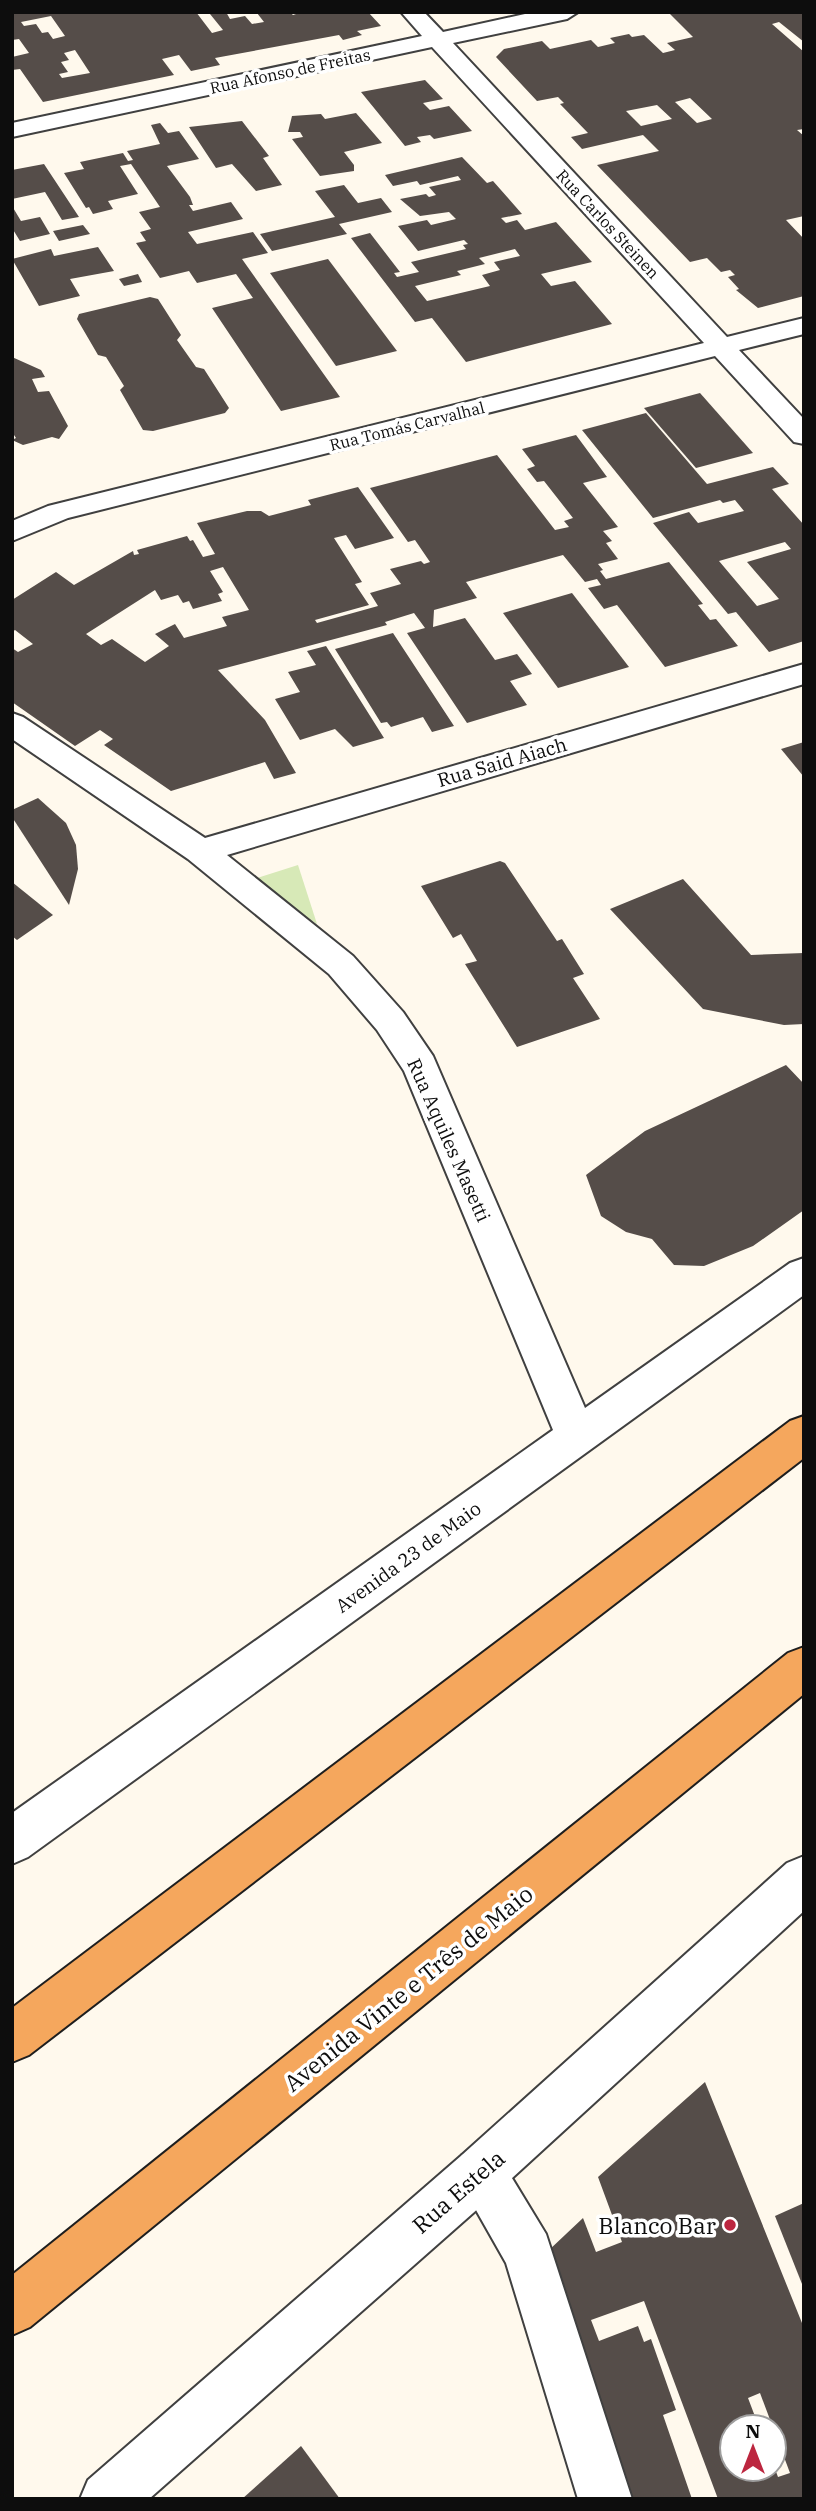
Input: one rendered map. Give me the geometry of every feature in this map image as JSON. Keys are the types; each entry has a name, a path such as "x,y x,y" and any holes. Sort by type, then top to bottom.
{"highway":[{"path":"12,2038 804,1434"},
{"name":"Avenida Vinte e Três de Maio","path":"12,2309 804,1667"}],"street":[{"name":"Rua Carlos Steinen","path":"412,12 804,436"},
{"name":"Rua Afonso de Freitas","path":"12,130 567,12"},
{"name":"Rua Tomás Carvalhal","path":"12,532 58,512 804,326"},
{"name":"Rua Said Aiach","path":"200,850 804,674"},
{"name":"Rua Aquiles Masetti","path":"12,723 200,850 341,965 390,1021 420,1066 576,1436"},
{"name":"Avenida 23 de Maio","path":"12,1841 804,1274"},
{"name":"Rua Estela","path":"107,2499 480,2173 804,1879"},
{"path":"480,2173 528,2252 604,2499"}],"green space":[{"path":"298,865 317,924 251,880"}],"building":[{"path":"12,12 196,12 212,33 223,30 210,14 218,12 226,12 230,19 245,16 252,24 264,22 257,13 259,12 290,12 293,15 302,12 368,12 381,26 357,31 362,35 343,40 339,35 215,58 220,65 191,71 179,55 162,59 174,75 43,102 20,69 12,70 12,57 29,53 19,39 12,40","holes":["51,16 65,36 53,39 48,32 42,33 36,24 24,26 21,22","75,50 90,73 62,78 59,74 68,72 61,62 69,60 64,53"]},
{"path":"804,12 804,42 779,22 772,24 804,52 804,129 797,130 804,136 804,216 786,220 804,239 804,296 758,308 736,290 739,289 728,277 735,275 730,270 721,272 707,258 690,262 597,165 659,151 643,135 582,149 571,137 588,133 560,104 564,103 558,97 537,101 496,57 504,49 542,41 550,49 591,40 598,47 615,43 610,38 629,34 632,37 644,35 663,53 675,50 667,43 693,37 670,14","holes":["690,98 712,119 697,123 675,102","657,105 672,119 641,126 626,111"]},
{"path":"425,80 443,99 423,103 430,110 449,106 472,131 434,139 430,135 417,137 421,142 405,146 361,92"},
{"path":"356,113 382,143 344,152 354,165 354,171 320,176 292,139 303,137 300,132 288,132 292,116 321,114 325,119"},
{"path":"242,121 269,156 263,158 282,185 256,191 232,164 216,168 189,127"},
{"path":"160,123 168,133 179,131 199,159 167,166 190,197 193,205 189,205 193,211 231,202 243,219 188,232 197,244 253,232 268,253 242,259 340,397 281,411 212,308 253,298 236,274 197,283 189,271 160,278 136,243 146,241 140,232 151,229 139,212 160,207 131,164 120,166 138,194 108,201 113,209 93,214 89,207 86,208 64,173 84,169 80,162 123,153 128,161 133,160 127,151 160,144 151,125"},
{"path":"462,157 487,183 493,181 522,214 501,218 506,223 517,220 525,230 556,222 592,262 541,274 551,286 575,281 612,324 466,362 432,318 415,322 351,238 370,233 400,272 394,273 397,277 419,272 411,262 466,249 463,245 468,244 464,240 418,251 398,226 427,220 431,225 456,219 449,212 420,216 400,199 436,195 429,187 461,180 458,176 420,185 417,181 393,186 385,175","holes":["515,249 520,256 494,262 500,270 482,275 490,286 427,301 415,286 461,275 457,271 485,264 479,258"]},
{"path":"44,164 79,217 62,220 45,192 12,199 12,170"},
{"path":"344,185 358,203 381,198 392,212 339,224 347,234 272,251 260,234 335,217 315,191"},
{"path":"12,206 21,221 40,217 50,234 20,241 12,228"},
{"path":"83,225 90,234 59,241 53,231"},
{"path":"98,247 114,271 70,279 80,296 39,306 12,259 51,249 54,256"},
{"path":"328,259 397,351 336,366 270,273"},
{"path":"138,274 142,282 124,286 119,279"},
{"path":"150,297 158,299 181,335 177,340 196,367 204,369 229,408 225,413 153,431 143,430 120,390 124,386 106,357 98,355 77,319 79,314"},
{"path":"12,357 41,370 45,377 32,379 38,392 49,391 68,426 59,439 52,437 23,445 12,440 16,438 12,432"},
{"path":"700,393 753,453 696,468 644,408"},
{"path":"646,413 707,484 773,467 789,484 772,489 804,525 804,641 769,652 736,612 728,614 653,523 689,512 698,523 744,511 735,500 723,503 720,500 653,518 582,430","holes":["785,542 791,549 747,562 779,599 757,606 719,561"]},
{"path":"576,435 607,477 583,483 618,527 603,531 612,541 606,543 618,559 598,564 606,579 669,562 703,604 698,605 710,620 716,619 738,646 665,667 617,605 604,609 588,588 601,585 597,579 585,582 563,555 466,582 477,598 434,610 433,627 465,618 495,660 517,654 532,674 510,681 527,705 467,723 407,633 425,628 414,613 385,622 387,625 218,670 265,720 296,773 274,779 265,762 171,791 104,745 113,739 100,730 75,746 12,702 12,648 18,652 33,644 15,630 12,632 12,600 56,572 74,585 133,551 134,555 139,554 137,550 187,536 190,541 193,540 203,557 215,554 197,523 247,511 261,511 269,516 311,505 308,500 358,487 394,538 355,549 346,535 334,538 362,582 355,584 369,605 315,620 317,623 378,606 370,593 401,584 390,569 421,561 424,564 430,562 415,540 408,542 370,488 497,455 555,530 569,527 564,521 573,518 544,481 537,482 527,469 535,466 522,449","holes":["223,567 249,610 222,617 227,626 184,638 175,624 155,634 169,646 145,662 112,639 101,645 86,634 155,590 161,600 178,595 183,603 189,601 193,609 222,601 218,594 223,592 210,571"]},
{"path":"572,593 629,667 558,688 503,613"},
{"path":"393,633 454,726 432,732 423,717 391,727 387,722 381,723 335,649"},
{"path":"326,646 384,738 353,747 335,729 300,740 275,699 300,692 288,672 316,665 307,651"},
{"path":"804,742 804,777 781,749"},
{"path":"38,798 66,823 76,845 78,869 69,905 12,817 12,810"},
{"path":"500,861 505,863 557,941 562,939 584,974 573,978 600,1019 517,1047 465,964 477,961 461,934 453,938 421,886"},
{"path":"683,879 751,955 804,953 804,1024 784,1025 703,1009 610,909"},
{"path":"12,882 53,915 17,940 12,936"},
{"path":"786,1065 804,1084 804,1210 753,1246 704,1266 674,1265 652,1239 626,1232 601,1216 586,1175 645,1131"},
{"path":"705,2082 804,2328 804,2499 718,2499 644,2301 591,2320 599,2341 638,2326 644,2342 651,2339 676,2410 663,2415 692,2499 633,2499 548,2251 583,2218 596,2252 622,2242 598,2177"},
{"path":"804,2203 804,2289 775,2216"},
{"path":"301,2446 340,2499 242,2499"}],"place":[{"name":"Blanco Bar","path":"730,2225"}]}
